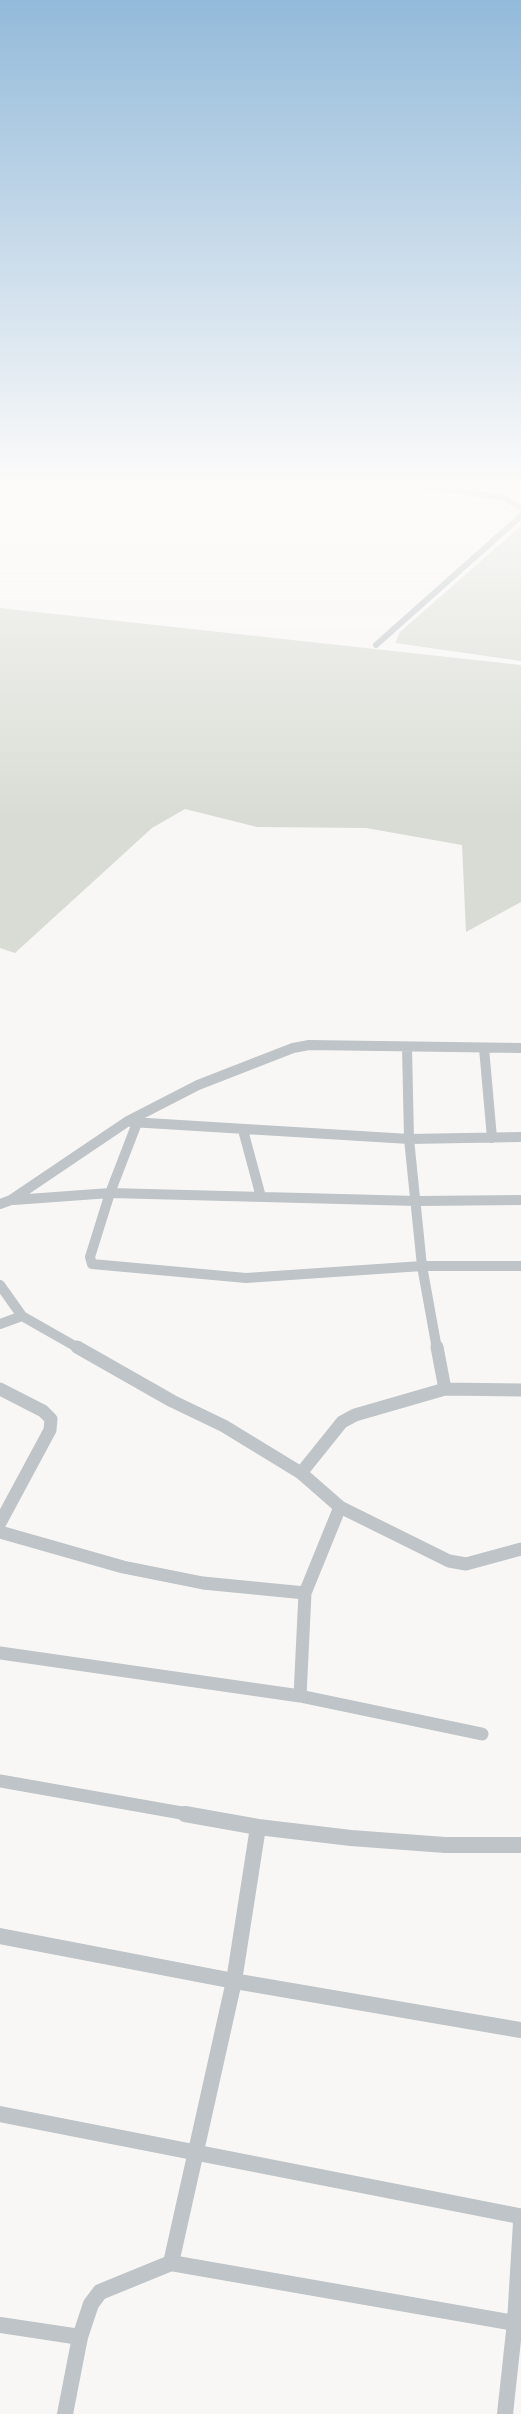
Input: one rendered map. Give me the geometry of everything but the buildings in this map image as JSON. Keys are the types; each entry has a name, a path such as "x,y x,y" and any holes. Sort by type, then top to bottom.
{"street":[{"path":"376,645 435,593"},
{"path":"5,1202 133,1122 198,1085 293,1048 309,1045 521,1048"},
{"path":"408,1047 409,1139 422,1266 445,1389"},
{"path":"484,1048 492,1138"},
{"path":"133,1122 409,1139 521,1137"},
{"path":"133,1122 90,1257 92,1264 246,1278 422,1266 521,1266"},
{"path":"243,1130 261,1197"},
{"path":"5,1202 61,1195 111,1193 417,1201 521,1200"},
{"path":"0,1285 22,1316 172,1401 224,1426 300,1473 340,1507 449,1562 466,1564 521,1549"},
{"path":"0,1323 22,1316"},
{"path":"0,1389 43,1411 51,1419 50,1430 0,1524"},
{"path":"300,1473 342,1422 348,1418 445,1389 521,1390"},
{"path":"300,1696 306,1593 340,1507"},
{"path":"0,1532 123,1567 192,1581 306,1593"},
{"path":"0,1653 300,1696 482,1734"},
{"path":"0,1780 258,1827 445,1845 521,1845"},
{"path":"171,2263 234,1981 258,1827"},
{"path":"0,1936 234,1981 521,2030"},
{"path":"0,2114 197,2150 519,2216 521,2223 518,2323 505,2414"},
{"path":"65,2414 80,2337 91,2304 99,2292 171,2263 518,2323"},
{"path":"0,2325 80,2337"}],"shaded area":[{"path":"445,593 521,593 521,661 395,643 400,632"},
{"path":"0,608 521,665 521,902 466,932 462,845 366,828 257,827 185,809 152,828 15,953 0,948"}]}
